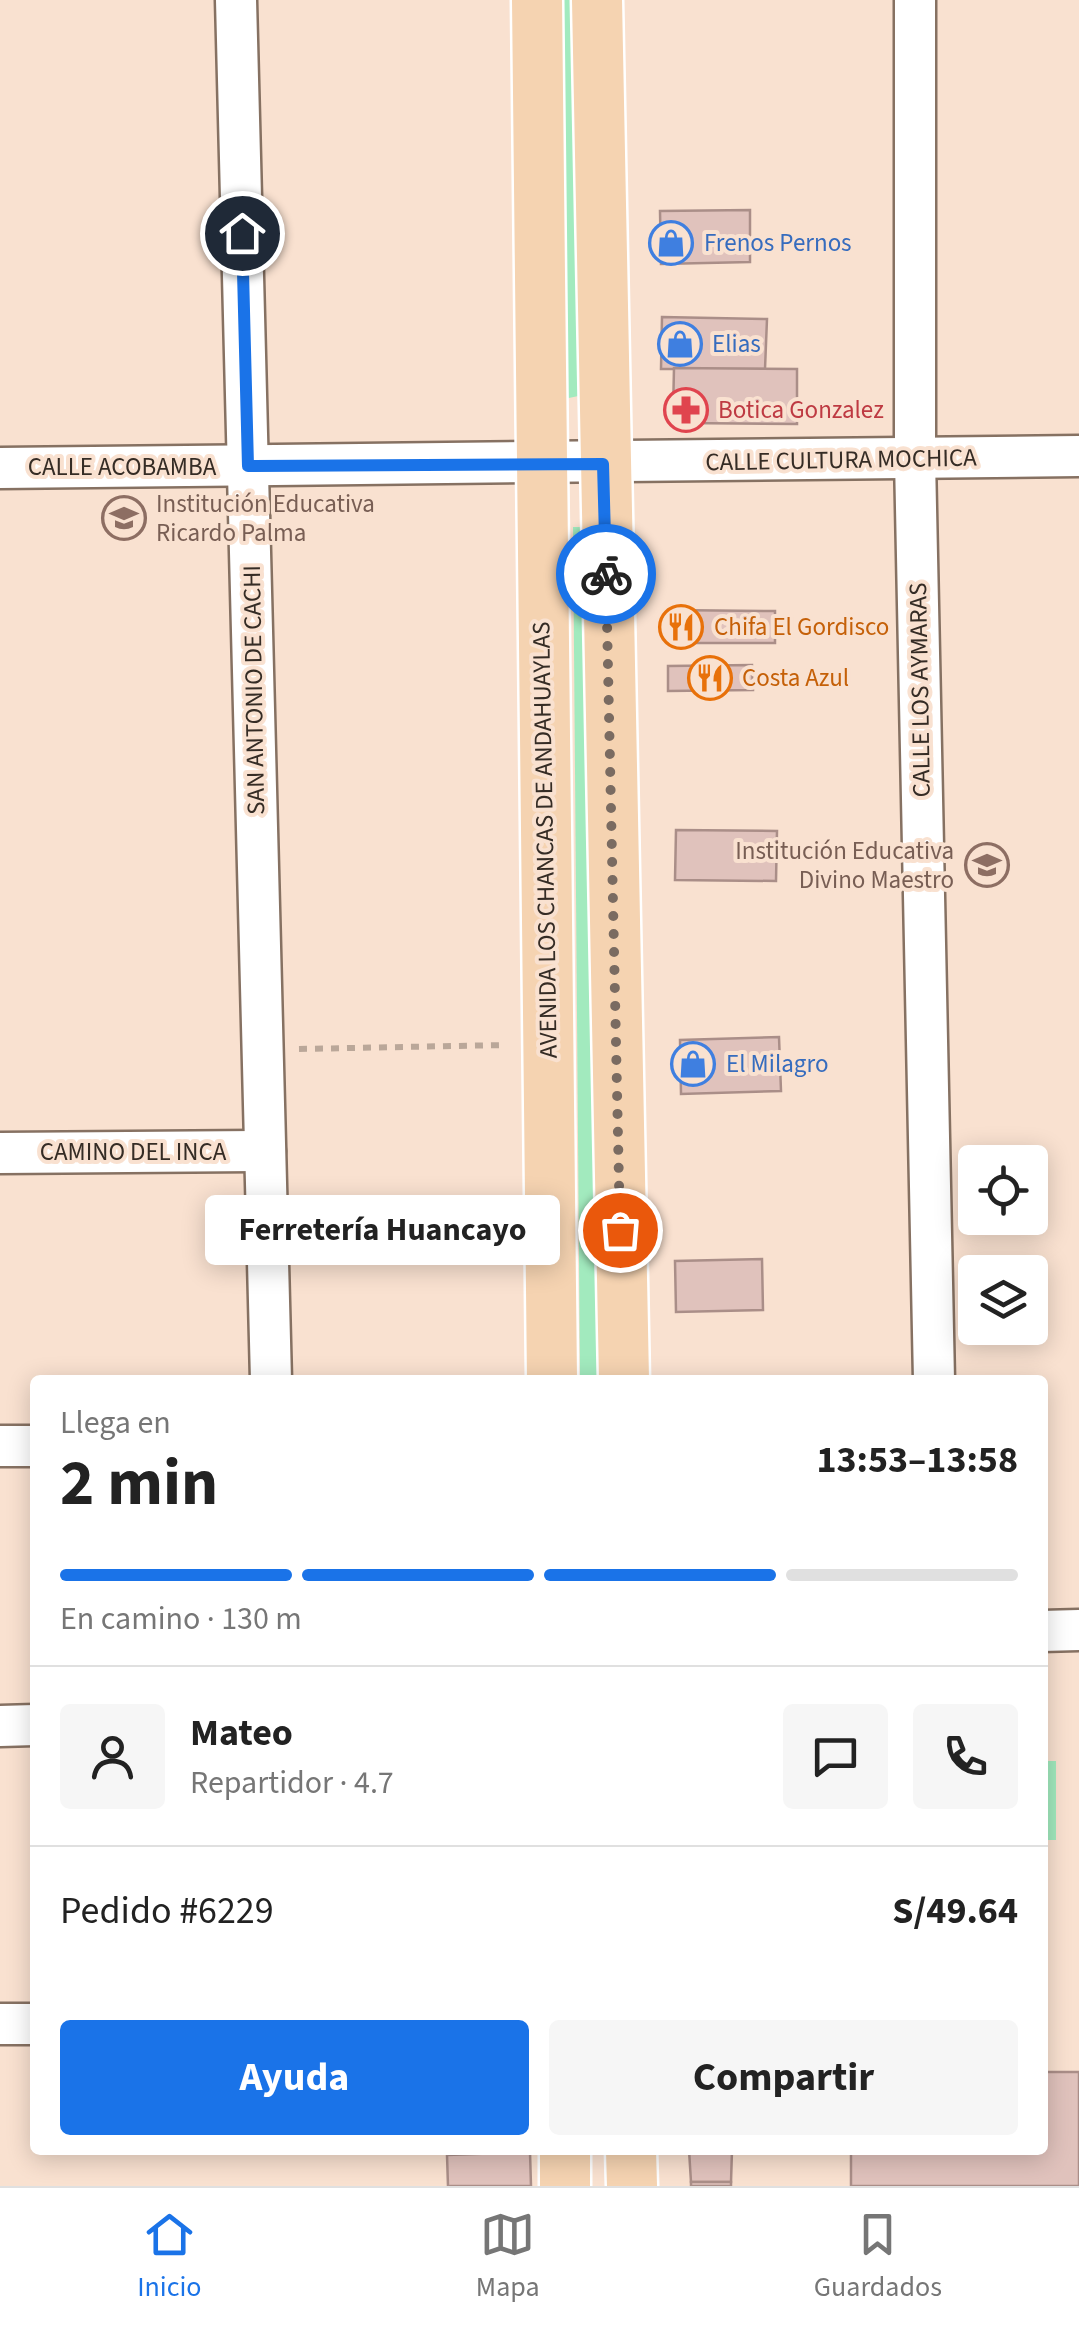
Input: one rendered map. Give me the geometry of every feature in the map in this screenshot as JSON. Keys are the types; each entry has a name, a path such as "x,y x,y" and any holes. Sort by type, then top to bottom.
{"main road":[{"name":"AVENIDA LOS CHANCAS DE ANDAHUAYLAS","path":"537,0 552,1375"},
{"path":"597,0 603,464 624,1375"},
{"path":"565,2155 565,2186"},
{"path":"632,2155 632,2186"}],"street":[{"name":"SAN ANTONIO DE CACHI","path":"236,0 271,1375"},
{"name":"CALLE LOS AYMARAS","path":"915,0 915,458 934,1375"},
{"name":"CALLE CULTURA MOCHICA","path":"603,464 1079,456"},
{"name":"CALLE ACOBAMBA","path":"0,468 603,464"},
{"name":"CAMINO DEL INCA","path":"0,1153 265,1151"},
{"path":"0,1446 30,1446"},
{"path":"1048,1631 1079,1630"},
{"path":"0,1726 30,1725"},
{"path":"0,2024 30,2024"}],"path":[{"path":"262,1049 512,1045"}],"green space":[{"path":"561,0 584,0 588,394 564,399"},
{"path":"573,527 594,527 604,1375 580,1375"},
{"path":"1048,1761 1056,1761 1056,1840 1048,1840"}],"building":[{"path":"750,210 750,262 661,264 660,211"},
{"path":"662,317 767,319 765,369 661,369"},
{"path":"674,368 797,369 797,424 682,423 673,414"},
{"path":"668,610 775,611 775,643 667,643"},
{"name":"Costa Azul","path":"752,665 753,690 668,691 668,666"},
{"path":"676,830 777,831 776,881 675,880"},
{"path":"779,1037 781,1091 681,1094 680,1040"},
{"path":"762,1259 763,1310 676,1312 675,1261"},
{"path":"1048,2072 1079,2072 1079,2186 851,2186 851,2155 1048,2155"},
{"path":"447,2155 530,2155 531,2186 448,2186"},
{"path":"689,2155 732,2155 731,2182 691,2182"},
{"path":"691,2182 731,2182 731,2186 691,2186"}],"way so far":[{"path":"606,574 620,1230"}],"place":[{"name":"Frenos Pernos","path":"671,243"},
{"name":"Elias","path":"680,344"},
{"name":"Botica Gonzalez","path":"686,410"},
{"name":"Institución Educativa Ricardo Palma","path":"124,518"},
{"name":"Chifa El Gordisco","path":"681,627"},
{"name":"Costa Azul","path":"710,678"},
{"name":"Institución Educativa Divino Maestro","path":"987,865"},
{"name":"El Milagro","path":"693,1064"},
{"name":"Ferretería Huancayo","path":"620,1230"}],"route":[{"path":"242,233 248,466 603,464 606,574"}]}
